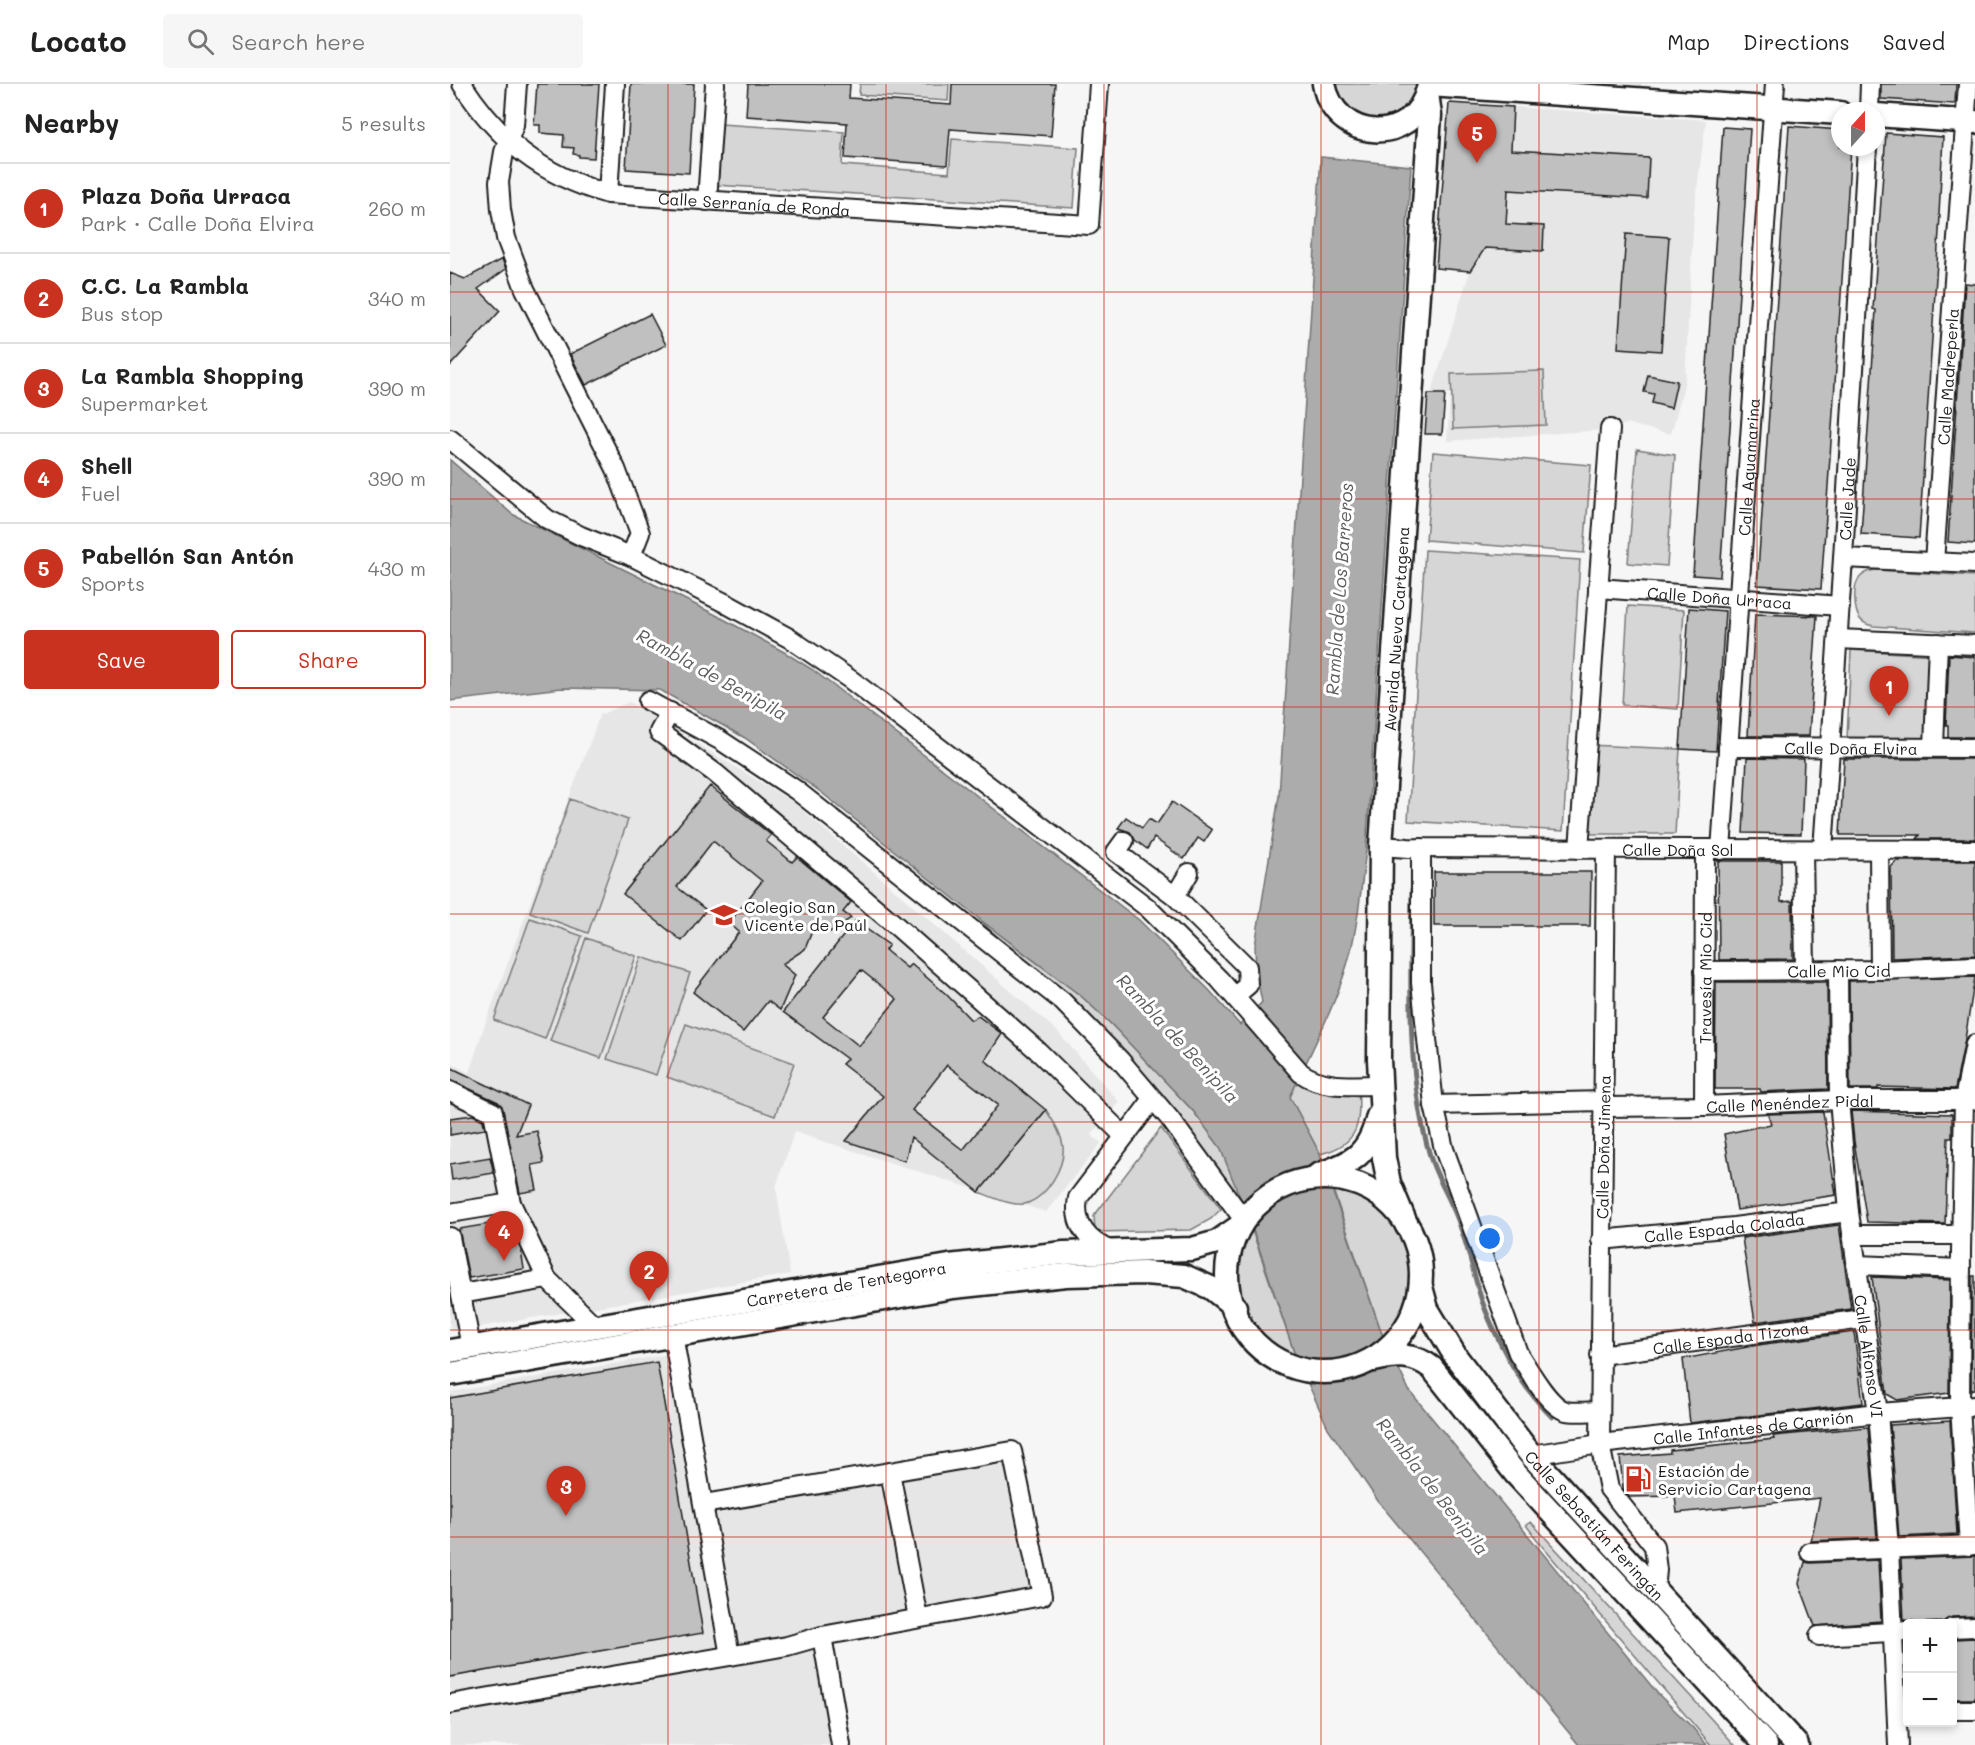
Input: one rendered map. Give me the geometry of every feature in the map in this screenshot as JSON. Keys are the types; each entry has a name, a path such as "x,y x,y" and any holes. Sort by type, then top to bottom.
{"main road":[{"name":"Avenida Nueva Cartagena","path":"1324,84 1331,106 1342,118 1362,129 1379,131 1396,129 1410,135 1420,144 1426,167"},
{"name":"Avenida Nueva Cartagena","path":"1407,1226 1385,1168 1380,1088 1381,846 1430,114 1428,87"},
{"path":"1379,131 1398,126 1408,120 1419,109 1428,87 1527,88 1831,112"},
{"path":"1885,116 1970,122"},
{"name":"Avenida Nueva Cartagena","path":"1322,1176 1353,1161 1362,1152 1375,1126 1380,1088"},
{"path":"1322,1176 1350,1181 1370,1189 1387,1202 1407,1226 1418,1255 1420,1286 1414,1314 1404,1331 1384,1355 1351,1370 1334,1372 1302,1370 1279,1360 1261,1348 1244,1328 1229,1284 1231,1248 1244,1221 1259,1202 1292,1183 1322,1176"},
{"name":"Carretera de Tentegorra","path":"460,1349 949,1266 1038,1255 1192,1249 1218,1242 1244,1221"},
{"name":"Carretera de Tentegorra","path":"450,1374 953,1287 1066,1275 1144,1273 1184,1276 1211,1287 1235,1307"},
{"name":"Calle Sebastián Feringán","path":"1420,1286 1427,1309 1456,1357 1531,1455 1797,1745"},
{"name":"Calle Sebastián Feringán","path":"1384,1355 1408,1356 1418,1359 1437,1373 1515,1473 1766,1745"}],"street":[{"name":"Calle Serranía de Ronda","path":"462,84 486,119 508,141 544,168 608,194 1089,225 1099,84"},
{"path":"517,84 514,125 501,167 499,182 506,238 525,289 624,488 640,533 631,556"},
{"path":"608,194 615,84"},
{"path":"707,201 715,84"},
{"name":"Calle Aguamarina","path":"1713,850 1728,747 1775,84"},
{"path":"1869,102 1870,84"},
{"name":"Calle Madreperla","path":"1934,562 1970,122 1968,84"},
{"name":"Calle Jade","path":"1823,850 1866,156"},
{"path":"1579,849 1610,429"},
{"path":"450,439 547,519 581,536 631,556 735,608 789,638 829,664 1148,908 1235,996 1301,1073 1315,1082 1380,1088"},
{"path":"1843,558 1975,564"},
{"name":"Calle Doña Urraca","path":"1598,588 1840,606"},
{"path":"1838,639 1975,645"},
{"path":"1934,747 1938,643"},
{"path":"648,701 720,740 796,790 1062,1001 1119,1059 1170,1119 1244,1221"},
{"path":"670,712 659,732 715,773 893,923 1038,1051 1124,1136"},
{"name":"Calle Doña Elvira","path":"1728,747 1975,748"},
{"path":"1124,841 1116,852 1175,896 1247,967 1248,985 1235,996"},
{"name":"Calle Doña Sol","path":"1381,846 1975,850"},
{"path":"1421,848 1421,983 1434,1105 1444,1149 1518,1353 1546,1394 1565,1410 1600,1411"},
{"name":"Calle Doña Jimena","path":"1606,849 1600,1444 1609,1489 1654,1546 1657,1570 1655,1591"},
{"name":"Travesía Mio Cid","path":"1704,1106 1704,971 1713,850"},
{"path":"1803,850 1804,969"},
{"path":"1878,851 1880,970"},
{"path":"1175,896 1189,873"},
{"name":"Calle Mio Cid","path":"1704,971 1880,970 1975,966"},
{"name":"Calle Alfonso VI","path":"1838,970 1839,1100 1849,1212 1878,1413 1889,1548 1900,1631 1902,1712 1898,1745"},
{"path":"1810,1552 1972,1545 1961,1269 1966,1245 1970,1100 1975,1044"},
{"path":"450,1091 493,1112 511,1203 547,1279 595,1326"},
{"path":"1112,1251 1099,1245 1084,1233 1077,1216 1076,1206 1082,1190 1153,1099"},
{"name":"Calle Menéndez Pidal","path":"1434,1105 1704,1106 1839,1100 1970,1100"},
{"path":"450,1213 511,1203"},
{"name":"Calle Espada Colada","path":"1601,1240 1734,1227 1849,1212"},
{"path":"1852,1235 1966,1245"},
{"path":"450,1237 461,1294 460,1349"},
{"path":"1856,1265 1961,1269"},
{"path":"461,1294 547,1279"},
{"name":"Calle Espada Tizona","path":"1600,1355 1863,1319"},
{"path":"673,1335 730,1656"},
{"name":"Calle Infantes de Carrión","path":"1531,1455 1600,1444 1878,1413 1968,1406"},
{"path":"450,1704 787,1646 822,1635 1042,1596 1012,1451 704,1504"},
{"path":"890,1472 918,1618"},
{"path":"1957,1628 1975,1626"},
{"path":"1819,1636 1900,1631"},
{"path":"822,1635 841,1745"},
{"path":"1957,1710 1975,1710"}],"shaded area":[{"path":"860,84 949,84 948,101 859,95"},
{"path":"1324,84 1429,84 1424,100 1368,130"},
{"path":"1513,107 1706,120 1694,211 1685,381 1671,434 1628,424 1604,430 1447,441 1450,394 1431,394 1470,271 1506,220"},
{"path":"720,124 844,132 842,165 949,173 952,139 1078,148 1074,208 716,185"},
{"path":"1544,371 1546,425 1453,429 1451,374"},
{"path":"1637,449 1675,455 1667,566 1628,563"},
{"path":"1433,452 1591,465 1584,553 1426,540"},
{"path":"1425,550 1580,560 1563,831 1408,821"},
{"path":"1875,570 1975,576 1975,633 1873,626 1864,623 1856,611 1855,589 1861,576"},
{"path":"1628,606 1684,610 1678,709 1622,705"},
{"path":"1851,650 1934,655 1929,740 1847,739"},
{"name":"Colegio San Vicente de Paúl","path":"629,702 793,802 1057,1031 1119,1102 1091,1135 1101,1143 1046,1212 794,1132 776,1187 790,1274 450,1332 450,1063 469,1073 600,715"},
{"path":"1587,745 1680,749 1675,834 1580,834"},
{"path":"570,799 628,820 588,933 530,912"},
{"path":"530,918 582,936 545,1039 494,1020"},
{"path":"978,918 1081,996 1111,1024 1194,1112 1220,1147 1240,1196 1232,1204 1120,1060"},
{"path":"586,938 636,956 601,1058 550,1041"},
{"path":"641,957 690,973 656,1075 607,1059"},
{"path":"686,1024 794,1063 775,1116 667,1077"},
{"path":"1301,1073 1358,1085 1359,1110 1356,1129 1344,1144 1334,1150 1320,1154 1290,1097"},
{"path":"1046,1110 1059,1132 1063,1147 1058,1172 1048,1187 1035,1199 1023,1204 1003,1201 979,1192"},
{"path":"1161,1128 1221,1209 1211,1219 1191,1230 1095,1232 1094,1216"},
{"path":"1329,1178 1360,1185 1381,1196 1400,1218 1411,1236 1420,1276 1419,1296 1413,1315 1403,1332 1388,1348 1382,1334"},
{"path":"1247,1216 1302,1370 1275,1358 1261,1348 1244,1328 1233,1303 1229,1276 1231,1249"},
{"path":"676,1353 704,1504 1012,1451 1042,1596 822,1636 841,1745 450,1745 450,1392"},
{"path":"1531,1522 1735,1745 1711,1745 1542,1546 1526,1525"}],"water":[{"path":"1321,157 1411,166 1366,850 1361,893 1354,937 1342,982 1290,1097 1319,1152 1382,1334 1409,1390 1658,1694 1707,1745 1579,1745 1378,1501 1328,1428 1294,1352 1254,1233 1220,1147 1194,1112 1111,1024 1081,996 978,918 822,793 745,738 660,690 562,688 450,701 450,460 512,514 716,615 813,670 1139,920 1210,991 1240,1025 1262,1002 1256,972 1255,946 1279,796"}],"building":[{"path":"537,84 599,84 594,158 579,157 573,154 574,148 563,147 564,135 540,133 540,125 534,125"},
{"path":"631,84 694,84 689,173 626,169"},
{"path":"748,84 850,84 849,98 951,105 952,84 1055,84 1051,136 950,129 947,165 845,158 847,123 746,116"},
{"path":"1881,84 1956,84 1955,104 1881,99"},
{"path":"1449,103 1513,107 1511,150 1649,158 1647,198 1508,190 1506,224 1544,226 1543,251 1485,248 1470,271 1436,268"},
{"path":"1789,126 1831,129 1831,156 1850,156 1821,589 1757,585"},
{"path":"1723,127 1750,129 1720,577 1693,575"},
{"path":"1886,133 1943,137 1919,538 1861,534 1876,310 1873,309"},
{"path":"1626,234 1669,237 1661,351 1618,348"},
{"path":"502,259 506,269 478,289 500,311 450,366 450,273 465,279"},
{"path":"1965,283 1975,284 1975,544 1948,542"},
{"path":"650,314 666,345 586,385 570,354"},
{"path":"1648,375 1677,381 1671,408 1652,403 1654,394 1644,392"},
{"path":"1428,394 1445,394 1442,434 1425,434"},
{"path":"1689,608 1725,611 1716,751 1680,749"},
{"path":"1755,614 1817,616 1809,736 1748,736"},
{"path":"1949,655 1975,657 1975,737 1948,737 1948,725 1946,725"},
{"path":"1747,758 1804,759 1801,834 1743,833"},
{"path":"1844,759 1975,759 1975,839 1917,839 1920,835 1840,835"},
{"path":"710,786 771,835 766,841 792,862 797,857 851,902 843,912 851,918 830,932 816,921 805,949 782,964 795,975 780,1010 768,1001 743,1032 693,992 739,932 729,923 762,881 713,841 677,887 706,910 682,941 623,894"},
{"path":"1172,802 1212,830 1204,842 1198,838 1184,859 1154,838 1147,849 1135,840 1130,832 1118,828 1126,817 1142,828 1149,819 1157,824"},
{"path":"1718,861 1781,861 1781,902 1792,901 1793,959 1719,960"},
{"path":"1897,861 1975,861 1975,955 1892,958 1891,867"},
{"path":"1434,872 1591,872 1590,926 1434,926"},
{"path":"855,921 889,945 885,950 907,968 911,964 946,994 971,1020 978,1016 1002,1034 985,1060 1046,1110 979,1192 911,1137 905,1161 846,1141 883,1096 842,1064 847,1059 783,1012","holes":["861,970 897,999 859,1046 823,1017","947,1065 998,1105 963,1150 912,1110"]},
{"path":"1975,977 1955,1089 1878,1087 1878,1089 1850,1089 1849,981"},
{"path":"1716,982 1827,982 1828,1089 1761,1092 1760,1089 1715,1089"},
{"path":"450,1067 528,1105 516,1135 537,1131 544,1163 532,1165 537,1190 520,1193 502,1106 450,1080"},
{"path":"1851,1111 1952,1114 1952,1138 1948,1138 1945,1224 1867,1222"},
{"path":"1823,1112 1836,1195 1737,1210 1724,1134 1771,1124 1768,1114"},
{"path":"473,1115 483,1120 485,1129 450,1135 450,1118"},
{"path":"490,1157 494,1173 452,1180 450,1164"},
{"path":"507,1221 521,1250 524,1269 469,1278 459,1229"},
{"path":"1839,1225 1851,1309 1755,1322 1742,1238"},
{"path":"1972,1276 1975,1276 1975,1389 1971,1390"},
{"path":"1872,1277 1950,1280 1949,1393 1897,1400 1887,1394"},
{"path":"1854,1332 1863,1403 1690,1423 1683,1359 1758,1345"},
{"path":"657,1362 703,1633 450,1677 450,1398"},
{"path":"1950,1421 1957,1534 1899,1537 1890,1425"},
{"path":"1868,1427 1877,1538 1811,1541 1820,1498 1677,1513 1675,1496 1629,1497 1623,1488 1620,1457 1670,1453 1670,1450 1774,1439 1773,1436"},
{"path":"1975,1556 1975,1616 1948,1619 1904,1619 1901,1559"},
{"path":"1878,1560 1881,1621 1815,1626 1799,1583 1805,1562"},
{"path":"1975,1638 1975,1699 1957,1699 1957,1639"}],"waterway":[{"path":"1412,889 1413,1057 1416,1090 1430,1156 1458,1220 1482,1301 1495,1332 1529,1391 1552,1417"}],"place":[{"name":"Pabellón San Antón","path":"1477,163"},
{"name":"Plaza Doña Urraca","path":"1889,716"},
{"name":"Colegio San Vicente de Paúl","path":"724,915"},
{"name":"Shell","path":"504,1261"},
{"name":"C.C. La Rambla","path":"649,1301"},
{"name":"Estación de Servicio Cartagena","path":"1638,1479"},
{"name":"La Rambla Shopping","path":"566,1516"}],"water label":[{"name":"Rambla de Los Barreros","path":"1339,589"},
{"name":"Rambla de Benipila","path":"712,674"},
{"name":"Rambla de Benipila","path":"1178,1038"},
{"name":"Rambla de Benipila","path":"1433,1486"}]}
